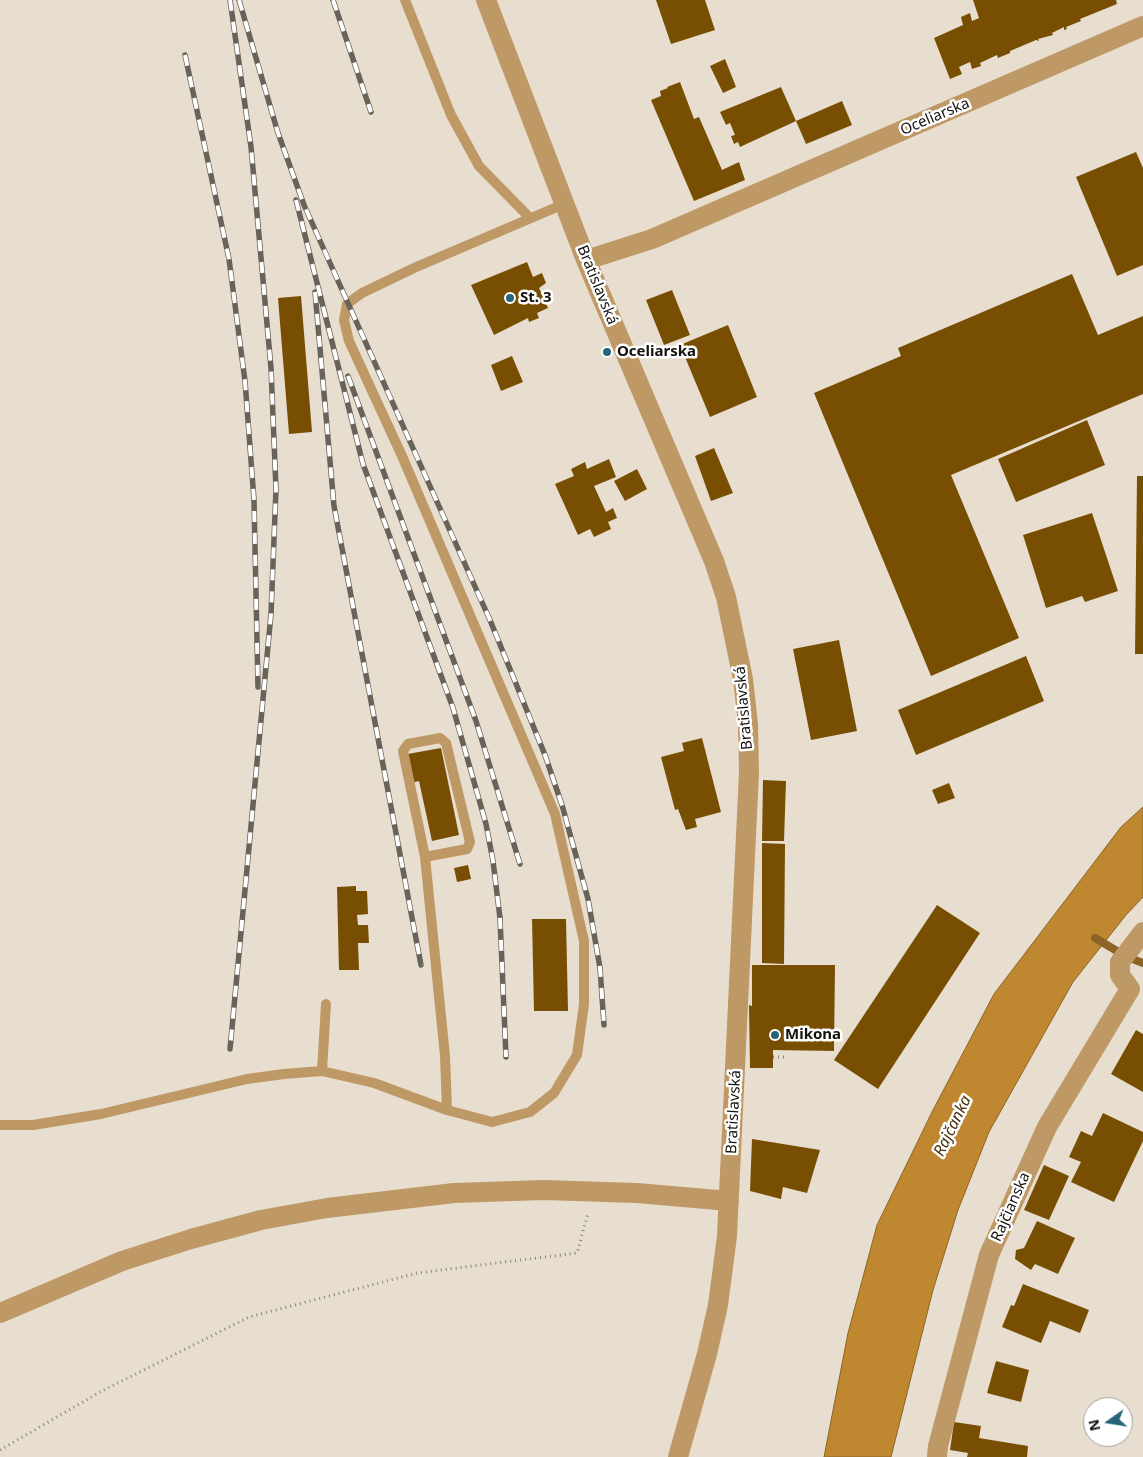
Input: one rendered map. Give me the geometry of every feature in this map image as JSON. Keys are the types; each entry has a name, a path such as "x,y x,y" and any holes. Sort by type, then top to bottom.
{"street":[{"name":"Bratislavská","path":"486,0 586,260 714,561 732,621 744,679 748,724 749,772 730,1201 718,1305 697,1394 678,1457"},
{"name":"Oceliarska","path":"586,260 652,239 1143,26"},
{"path":"1136,991 1120,975 1120,962 1143,932"},
{"name":"Rajčianska","path":"937,1457 938,1446 990,1255 1047,1126 1136,991"},
{"path":"0,1314 122,1261 261,1220 327,1208 454,1193 544,1190 637,1193 730,1201"}],"lane":[{"path":"405,0 451,115 479,166 530,217"},
{"path":"0,1125 33,1125 101,1114 247,1079 322,1072 374,1083 446,1110 492,1122 530,1112 554,1093 577,1055 584,1004 584,941 555,814 402,456 349,341 344,320 347,304 362,293 530,217 564,204"},
{"path":"425,857 467,849 470,842 446,743 440,738 408,744 403,751 425,857 445,1056 446,1110"},
{"path":"322,1072 326,1004"}],"path":[{"path":"773,1057 784,1057"},
{"path":"0,1450 100,1392 249,1317 417,1273 578,1253 588,1210"}],"water":[{"name":"Rajčanka","path":"1143,807 1143,897 1126,915 1073,982 989,1132 958,1210 933,1290 891,1457 824,1457 848,1333 877,1225 933,1110 994,994 1121,827"}],"building":[{"path":"656,0 705,0 715,30 671,44"},
{"path":"973,0 1116,0 1117,4 1080,19 1081,21 1066,27 1067,29 1064,30 1064,27 1052,33 1053,35 1038,39 1039,41 1036,40 998,58 997,55 980,63 981,66 972,69 970,62 959,67 962,74 950,79 934,38 963,25 961,17 970,13 972,21 979,18"},
{"path":"725,59 736,87 723,93 710,66"},
{"path":"680,82 694,119 699,117 722,170 739,162 745,180 694,201 651,100 661,96 660,91"},
{"path":"781,87 796,121 740,147 738,142 734,144 731,136 735,135 730,123 726,125 720,112"},
{"path":"842,101 852,125 806,144 796,121"},
{"path":"1136,152 1143,168 1143,265 1117,276 1076,177"},
{"name":"St. 3","path":"527,262 533,277 542,273 546,283 539,288 548,308 537,313 539,318 529,322 528,318 494,335 471,285"},
{"path":"1072,274 1098,335 1143,316 1143,394 951,475 1019,638 931,676 814,393 901,356 898,348"},
{"path":"672,290 690,335 664,345 646,300"},
{"path":"301,296 312,432 289,434 278,298"},
{"path":"728,325 757,397 710,417 680,345"},
{"path":"512,356 523,382 501,391 491,365"},
{"path":"1087,420 1105,465 1016,502 998,459"},
{"path":"714,448 733,493 711,501 695,456"},
{"path":"609,459 616,477 594,486 606,512 613,508 617,518 608,522 611,529 594,537 590,529 578,535 555,484 574,476 571,469 585,462 587,469"},
{"path":"637,469 647,489 625,501 614,481"},
{"path":"1137,476 1143,476 1143,654 1135,654"},
{"path":"1092,513 1118,591 1085,602 1082,596 1046,608 1023,535"},
{"path":"839,640 857,731 811,740 793,649"},
{"path":"1026,656 1044,701 916,755 898,710"},
{"path":"702,738 721,812 695,819 697,827 686,830 678,809 675,810 661,757 684,751 682,743"},
{"path":"441,748 459,835 432,841 419,781 407,784 402,755"},
{"path":"763,780 786,781 784,841 762,841"},
{"path":"949,783 955,798 938,804 932,790"},
{"path":"762,843 785,844 784,964 762,963"},
{"path":"468,865 471,879 457,882 454,868"},
{"path":"356,886 356,891 367,891 368,914 357,915 358,925 368,925 369,943 358,943 359,970 339,970 337,887"},
{"path":"937,905 980,933 878,1089 834,1060"},
{"path":"532,919 566,919 568,1011 534,1011"},
{"path":"752,965 835,965 834,1051 773,1050 773,1068 750,1068 749,1005 752,1006"},
{"path":"1136,1030 1143,1034 1143,1092 1111,1074"},
{"path":"1103,1113 1143,1132 1143,1141 1114,1202 1071,1182 1081,1162 1069,1157 1081,1131 1092,1136"},
{"path":"752,1139 820,1150 807,1193 783,1187 781,1199 750,1191"},
{"path":"1044,1165 1069,1176 1049,1220 1024,1210"},
{"path":"1037,1221 1075,1238 1058,1274 1035,1264 1031,1270 1015,1259 1016,1250 1024,1248"},
{"path":"1023,1284 1089,1310 1080,1333 1050,1321 1041,1343 1002,1327 1011,1305 1014,1306"},
{"path":"996,1361 1029,1370 1021,1402 987,1393"},
{"path":"954,1422 981,1426 979,1438 1028,1446 1027,1457 967,1457 968,1453 950,1450"}],"waterway":[{"path":"1095,938 1117,951"},
{"path":"1135,960 1143,963"}],"railway":[{"path":"230,0 251,147 271,368 276,489 271,614 230,1049"},
{"path":"239,0 278,133 304,205 490,620 545,755 562,805 588,899 600,968 604,1025"},
{"path":"333,0 371,112"},
{"path":"185,55 229,259 245,381 254,500 258,687"},
{"path":"296,200 363,464 453,708 486,824 500,918 506,1057"},
{"path":"315,292 334,506 421,965"},
{"path":"348,376 476,721 520,864"}],"place":[{"name":"St. 3","path":"510,298"},
{"name":"Oceliarska","path":"607,352"},
{"name":"Mikona","path":"775,1035"}]}
